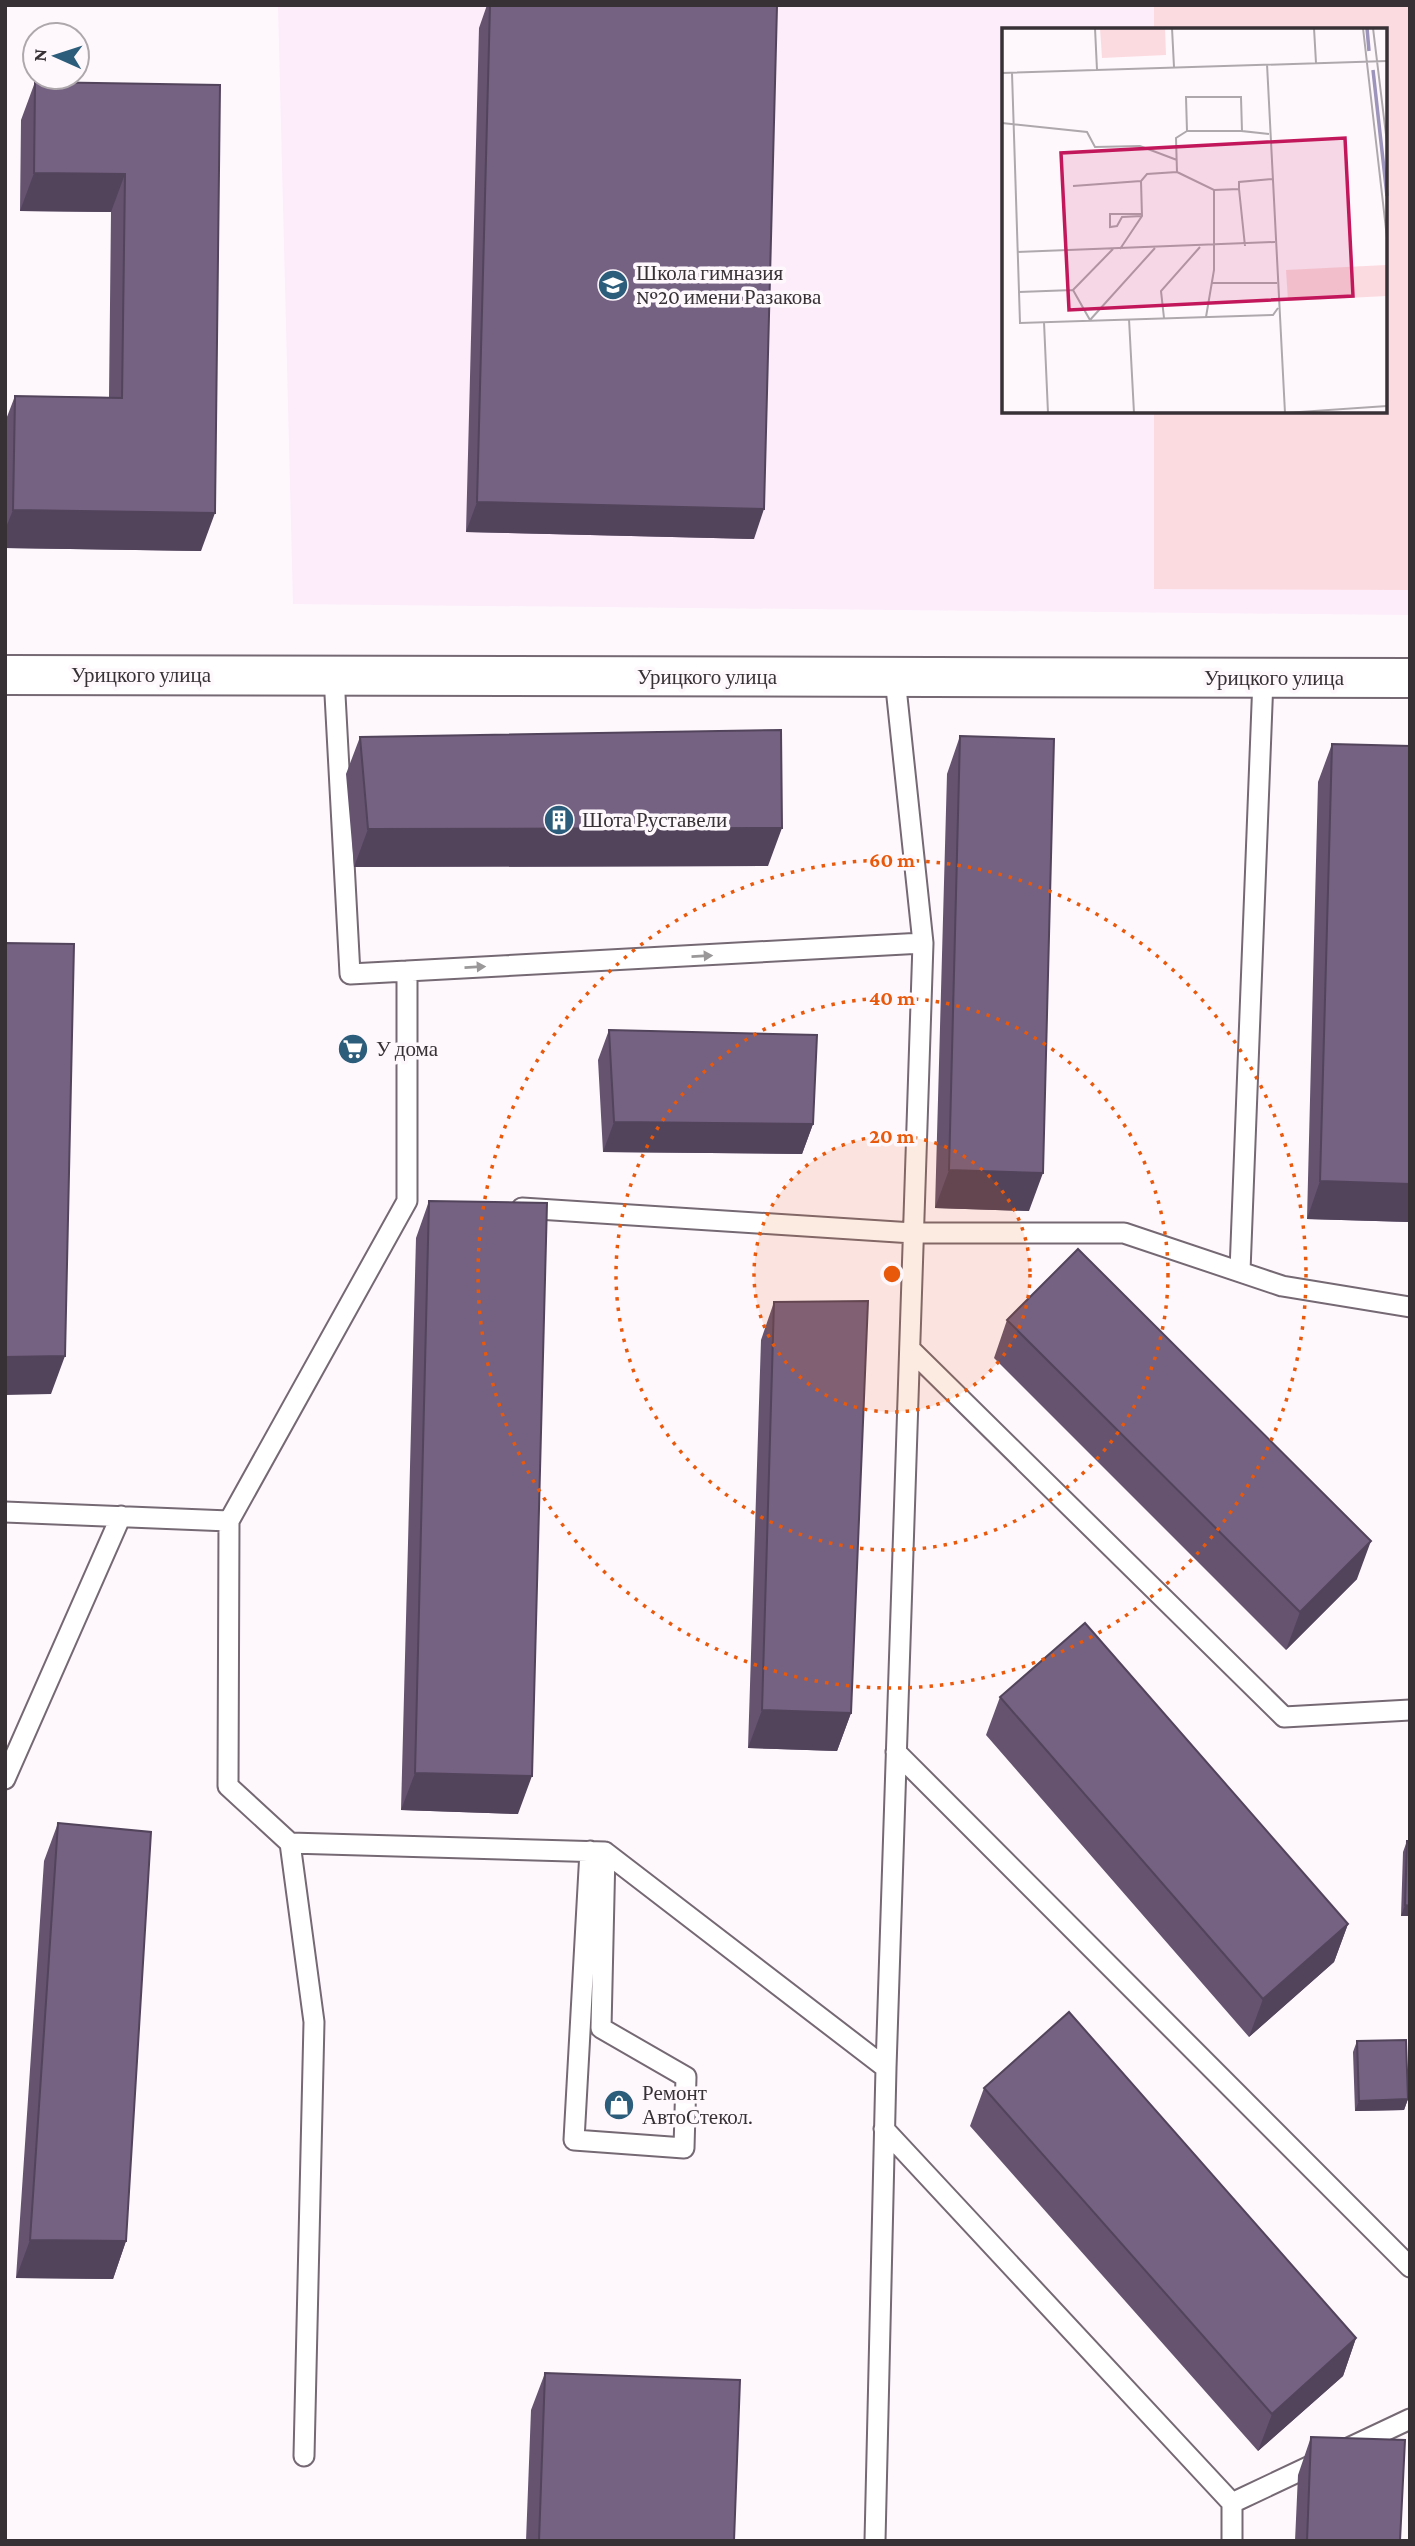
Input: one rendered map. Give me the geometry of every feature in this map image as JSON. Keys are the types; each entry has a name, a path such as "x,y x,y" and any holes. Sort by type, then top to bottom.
{"street":[{"name":"Урицкого улица","path":"5,675 1410,678"}],"lane":[{"path":"334,676 350,974 922,943"},
{"path":"875,2541 884,2129 922,943 895,678"},
{"path":"1240,1271 1263,678"},
{"path":"303,2456 314,2022 290,1843 228,1786 229,1521 414,1202 407,971"},
{"path":"503,1207 913,1233 1124,1233 1282,1286 1410,1307"},
{"path":"910,1349 1284,1717 1410,1710"},
{"path":"5,1512 229,1521"},
{"path":"5,1779 121,1516"},
{"path":"896,1752 1410,2267"},
{"path":"290,1843 598,1852 886,2068"},
{"path":"598,1852 601,2028 686,2077 684,2148 574,2140 598,1852"},
{"path":"884,2129 1232,2503 1232,2541"},
{"path":"1232,2503 1410,2419"}],"shaded area":[{"path":"278,5 1410,5 1410,615 293,604"},
{"path":"1154,5 1410,5 1410,590 1154,589 1154,413 1387,413 1387,28 1154,28"}],"building":[{"path":"490,5 777,6 764,509 477,502"},
{"path":"91,83 220,85 215,513 13,510 15,396 122,398 125,174 34,173 35,91 91,91"},
{"path":"781,730 782,828 368,829 360,737"},
{"path":"960,736 1054,739 1043,1173 949,1170"},
{"path":"1332,744 1410,746 1410,1184 1320,1181"},
{"path":"5,943 74,944 65,1356 5,1357"},
{"path":"609,1030 817,1035 813,1124 614,1122"},
{"path":"429,1201 547,1203 532,1776 415,1773"},
{"path":"1078,1249 1371,1541 1300,1612 1007,1320"},
{"path":"868,1301 851,1713 762,1710 774,1302"},
{"path":"1085,1623 1348,1924 1263,1999 1000,1697"},
{"path":"58,1823 151,1832 126,2241 30,2240"},
{"path":"1407,1841 1410,1841 1410,1906 1405,1905"},
{"path":"1069,2012 1356,2338 1272,2414 984,2088"},
{"path":"1406,2040 1408,2099 1359,2101 1357,2041"},
{"path":"545,2373 740,2380 734,2541 539,2541"},
{"path":"1311,2437 1405,2440 1400,2541 1307,2541"}],"place":[{"name":"Школа гимназия №20 имени Разакова","path":"613,285"},
{"name":"Шота Руставели","path":"559,820"},
{"name":"У дома","path":"353,1049"},
{"name":"Ремонт АвтоСтекол.","path":"619,2105"}]}
